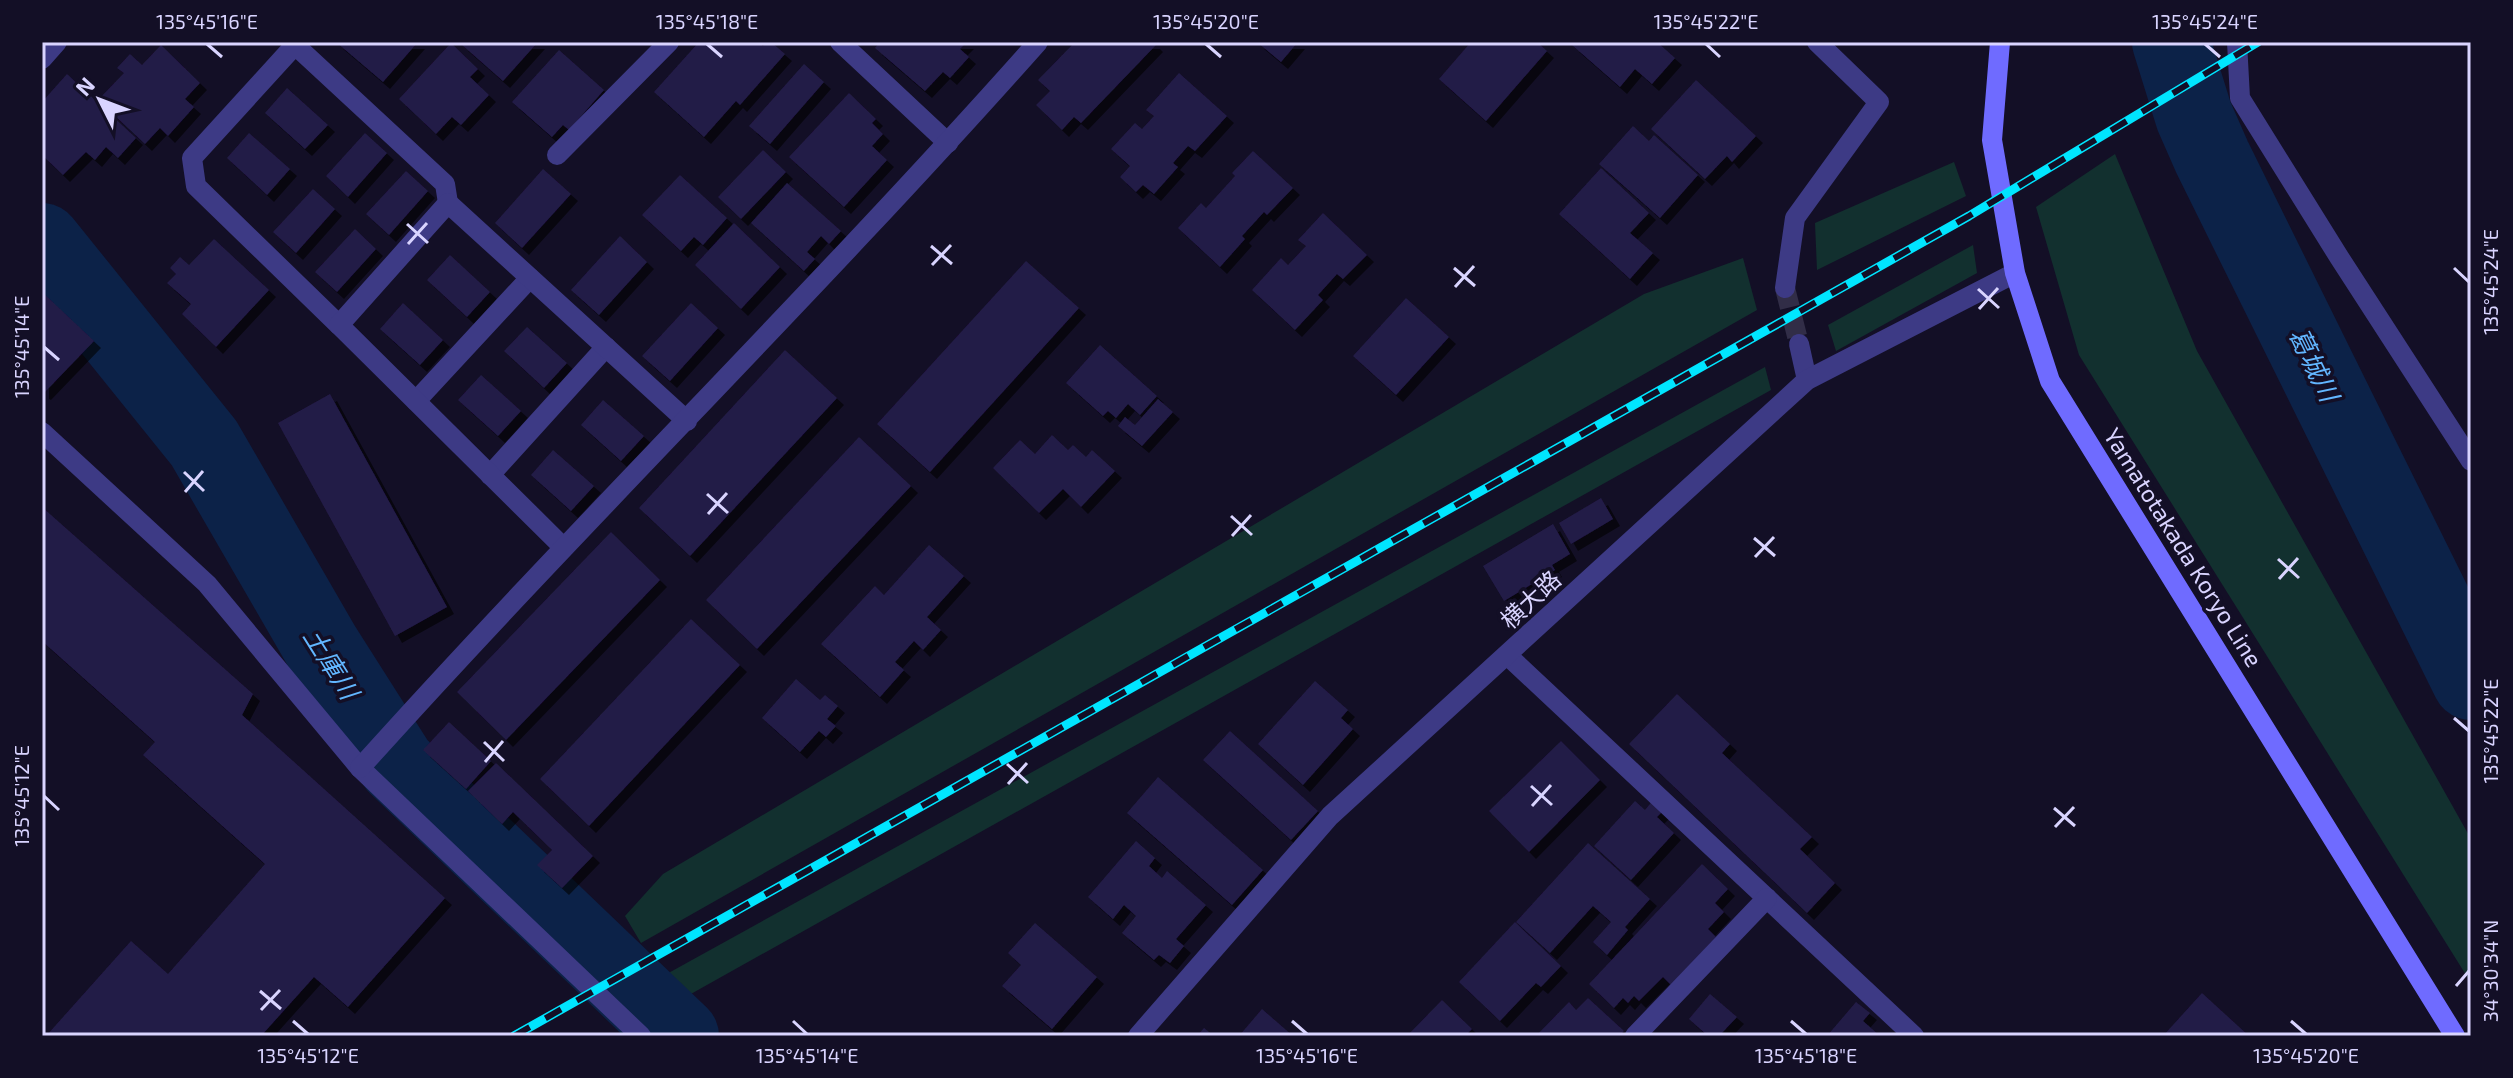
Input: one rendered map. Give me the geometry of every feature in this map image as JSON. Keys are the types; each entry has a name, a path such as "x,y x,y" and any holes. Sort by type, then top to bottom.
{"main road":[{"name":"Yamatotakada Koryo Line","path":"2000,42 1992,140 2015,273 2050,381 2455,1036"}],"street":[{"path":"42,59 57,42"},
{"path":"557,155 669,42"},
{"path":"367,760 563,547 687,421 948,143 1038,42"},
{"path":"1785,288 1795,218 1879,102 1817,42"},
{"path":"2237,42 2240,98 2471,461"},
{"path":"563,547 196,186 192,158 295,45 445,184 448,203 687,421"},
{"path":"847,45 948,143"},
{"path":"339,325 448,203"},
{"name":"横大路","path":"1138,1036 1330,816 1807,380 2015,273"},
{"path":"416,401 530,278"},
{"path":"1799,344 1807,380"},
{"path":"490,475 606,347"},
{"path":"42,432 207,584 367,760 641,1036"},
{"path":"1507,655 1914,1036"},
{"path":"1635,1036 1767,898"}],"green space":[{"path":"2115,154 2197,351 2471,839 2471,983 2079,355 2036,207"},
{"path":"1954,162 1966,196 1817,270 1815,223"},
{"path":"1973,245 1977,273 1836,351 1828,325"},
{"path":"1743,258 1757,310 641,943 625,916 663,874 1644,294"},
{"path":"1765,367 1771,390 673,1004 654,981"}],"building":[{"path":"336,42 418,42 383,82"},
{"path":"538,42 503,81 461,44"},
{"path":"699,42 758,42 763,46 771,42 785,54 740,105 736,101 704,137 654,92"},
{"path":"880,42 967,42 960,49 969,57 950,78 943,72 925,91 875,48"},
{"path":"1075,42 1153,42 1156,45 1081,123 1074,117 1062,130 1036,105 1050,91 1038,80"},
{"path":"1257,42 1298,42 1281,62"},
{"path":"1471,42 1537,42 1547,51 1486,121 1439,79"},
{"path":"1575,42 1657,42 1675,58 1652,84 1635,69 1620,87 1572,45"},
{"path":"451,43 478,69 470,77 489,95 461,125 452,117 436,134 399,99"},
{"path":"161,45 200,83 185,99 194,107 168,136 160,128 145,144 98,100 124,73 117,68 130,54 142,65"},
{"path":"559,50 604,90 569,130 563,125 552,137 512,102"},
{"path":"804,64 824,82 770,144 749,126"},
{"path":"1179,73 1227,116 1195,151 1188,146 1173,163 1178,167 1154,194 1143,185 1136,192 1120,177 1130,166 1111,149 1135,123 1142,129 1154,116 1146,110"},
{"path":"67,74 136,138 118,158 106,147 95,160 86,152 63,175 42,155 42,102"},
{"path":"1696,80 1756,136 1732,162 1727,156 1705,179 1651,129"},
{"path":"287,88 328,125 305,149 265,113"},
{"path":"849,93 876,119 872,123 883,134 872,146 887,160 844,207 789,157"},
{"path":"1633,126 1649,141 1654,135 1698,175 1660,218 1599,164"},
{"path":"249,133 290,169 267,195 227,158"},
{"path":"365,133 387,153 348,197 326,176"},
{"path":"763,150 786,172 741,219 718,197"},
{"path":"1253,151 1293,188 1267,215 1264,212 1220,267 1178,228 1201,203 1206,208"},
{"path":"1601,168 1649,213 1630,233 1653,253 1630,279 1559,214"},
{"path":"543,169 571,194 522,248 495,223"},
{"path":"406,171 428,191 389,235 366,214"},
{"path":"680,175 727,218 703,245 694,237 681,251 642,215"},
{"path":"787,183 841,231 829,244 821,236 807,252 815,259 804,271 751,223"},
{"path":"313,189 335,209 296,253 273,232"},
{"path":"1323,213 1367,255 1343,279 1337,274 1318,295 1323,300 1295,330 1252,290 1281,258 1288,265 1306,246 1298,240"},
{"path":"734,223 780,267 741,309 695,265"},
{"path":"355,229 376,249 337,292 315,272"},
{"path":"620,236 647,262 599,315 571,290"},
{"path":"214,239 269,290 216,347 182,314 191,304 167,283 176,274 170,268 180,257 189,265"},
{"path":"450,255 490,292 467,317 427,280"},
{"path":"1026,261 1079,308 930,472 877,424"},
{"path":"42,292 94,341 44,393 42,392"},
{"path":"1406,298 1449,337 1396,395 1353,356"},
{"path":"403,303 443,340 420,365 380,329"},
{"path":"691,303 718,328 670,381 642,356"},
{"path":"527,327 567,363 544,388 504,351"},
{"path":"1100,345 1157,396 1140,415 1128,404 1116,418 1108,411 1103,416 1066,383"},
{"path":"785,350 837,398 690,556 639,508"},
{"path":"481,375 521,411 498,436 458,400"},
{"path":"330,394 447,607 395,636 278,423"},
{"path":"1158,399 1173,412 1142,446 1118,426 1125,417 1135,425"},
{"path":"603,400 644,436 621,461 581,425"},
{"path":"1052,435 1068,450 1073,445 1086,457 1092,450 1115,471 1081,507 1063,489 1039,513 993,468 1020,440 1035,454"},
{"path":"859,437 911,486 757,649 706,600"},
{"path":"553,450 594,486 571,511 531,475"},
{"path":"1601,498 1613,519 1571,544 1559,523"},
{"path":"42,507 253,694 242,715 445,898 348,1007 314,977 261,1036 42,1036 42,1030 47,1035 131,941 168,974 265,864 143,755 155,742 42,641"},
{"path":"1553,524 1570,554 1552,565 1555,570 1504,601 1483,566"},
{"path":"611,532 660,580 506,740 457,692"},
{"path":"929,545 964,576 927,617 941,630 923,650 914,641 895,662 904,670 880,697 821,644 875,586 884,595"},
{"path":"691,619 740,665 589,826 540,779"},
{"path":"796,679 820,700 825,695 838,706 827,719 836,726 826,737 819,731 800,752 762,718"},
{"path":"1315,681 1348,710 1341,718 1353,729 1303,785 1258,744"},
{"path":"1677,694 1730,744 1722,753 1812,837 1800,849 1835,883 1807,913 1629,744"},
{"path":"449,722 491,761 466,789 423,750"},
{"path":"1230,731 1318,811 1291,840 1203,760"},
{"path":"1561,741 1600,780 1529,852 1489,811"},
{"path":"496,763 593,856 562,888 537,865 552,850 513,812 502,824 468,791"},
{"path":"1158,777 1263,870 1232,905 1127,813"},
{"path":"1654,799 1665,809 1657,817 1674,833 1631,880 1594,846 1635,801 1645,810"},
{"path":"1136,841 1155,858 1149,866 1162,878 1167,871 1206,905 1176,939 1184,946 1170,963 1159,955 1154,960 1122,933 1136,916 1124,905 1113,919 1088,897"},
{"path":"1588,843 1650,899 1625,927 1628,930 1607,955 1593,942 1611,922 1593,906 1550,953 1516,922"},
{"path":"1702,864 1728,889 1715,903 1724,912 1708,929 1716,937 1671,985 1663,977 1639,1001 1634,996 1628,1003 1623,998 1614,1008 1589,984"},
{"path":"1515,922 1561,966 1541,987 1536,983 1500,1021 1459,982"},
{"path":"1035,923 1097,977 1052,1029 1002,986 1021,965 1008,953"},
{"path":"2202,993 2249,1036 2163,1036"},
{"path":"1710,994 1737,1017 1719,1036 1708,1036 1689,1019"},
{"path":"1588,998 1624,1031 1619,1036 1536,1036 1569,1002 1576,1010"},
{"path":"1442,1000 1472,1029 1465,1036 1407,1036"},
{"path":"1856,1002 1870,1013 1863,1021 1880,1036 1827,1036"},
{"path":"1262,1009 1293,1036 1239,1036"},
{"path":"1204,1028 1214,1036 1197,1036"}],"waterway":[{"name":"葛城川","path":"2171,42 2194,116 2212,157 2471,681"},
{"name":"土庫川","path":"42,242 204,443 322,647 397,765 680,1036"}],"tunnel":[{"path":"1785,288 1799,344"}],"railway":[{"path":"514,1036 1969,216 2258,42"}]}
